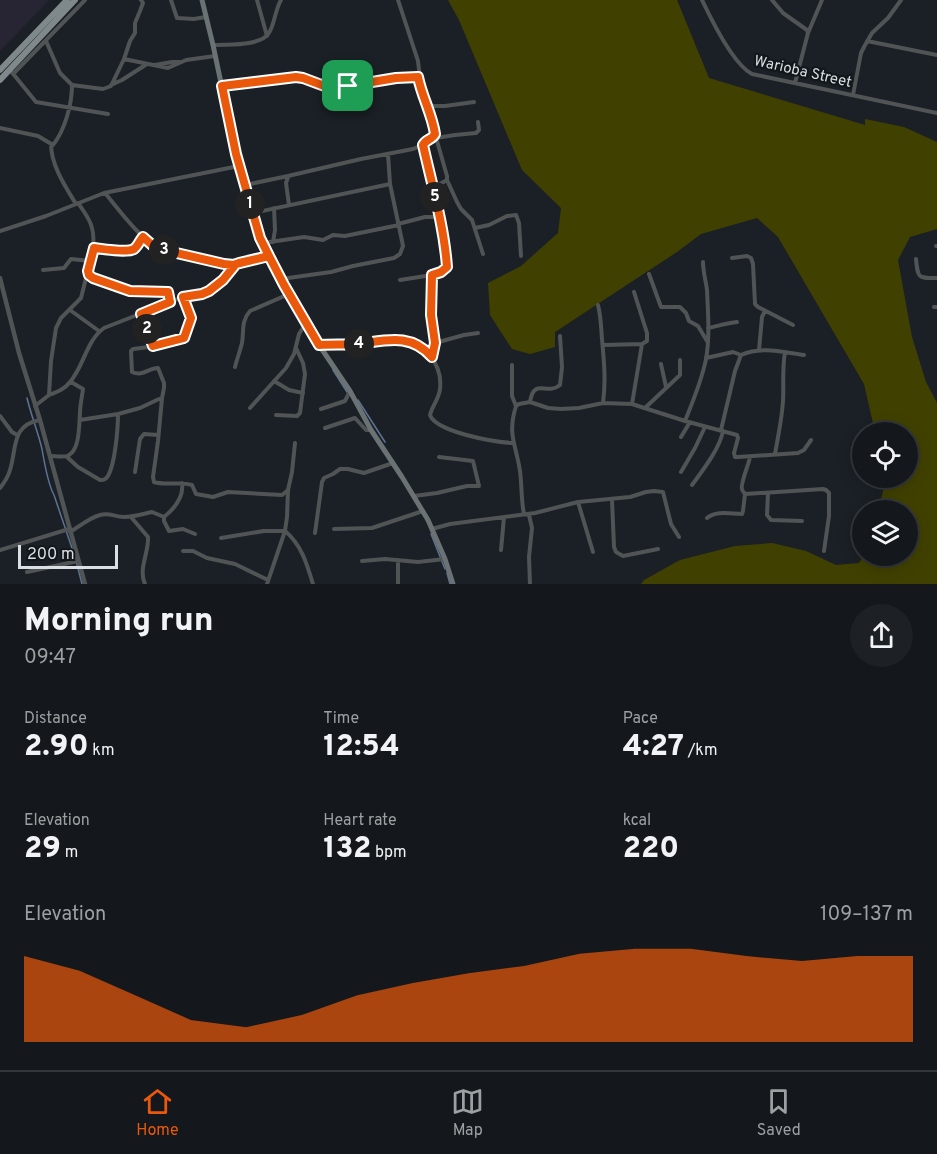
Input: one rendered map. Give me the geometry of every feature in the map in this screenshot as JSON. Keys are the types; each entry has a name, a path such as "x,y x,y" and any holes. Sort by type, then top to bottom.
{"main road":[{"path":"0,70 67,0"},
{"path":"0,80 11,72 75,0"},
{"path":"202,0 239,166 262,243 319,345 350,391 371,430 423,511 445,559 453,584"}],"street":[{"path":"85,0 46,41 11,72 36,102 108,114"},
{"path":"111,86 136,30 135,23 143,3 141,0"},
{"path":"171,0 177,18 206,17"},
{"path":"257,0 267,36"},
{"path":"213,45 235,45 261,40 270,33 281,0"},
{"path":"398,0 418,61 418,77 431,115 434,137 446,170 447,180 461,209 472,220 483,254"},
{"name":"Warioba Street","path":"702,0 716,28 746,72 937,113"},
{"path":"772,0 783,13 808,33"},
{"path":"795,82 808,33 822,0"},
{"path":"853,95 861,53 867,41 901,0"},
{"path":"46,41 60,73 72,85 103,90 147,64"},
{"path":"867,41 937,55"},
{"path":"124,59 168,68 191,59 215,56"},
{"path":"222,86 296,77 327,87 339,87 418,77"},
{"path":"51,144 55,143 63,128 72,85"},
{"path":"427,106 474,102"},
{"path":"245,185 413,149 434,137 476,133 479,130 478,122"},
{"path":"0,128 38,136 51,144"},
{"path":"49,395 56,328 61,318 81,298 85,281 89,275 94,248 92,227 58,172 51,144"},
{"path":"400,280 432,275 447,267 423,145"},
{"path":"281,279 319,275 394,258 400,254 403,246 390,184 388,154"},
{"path":"0,231 104,193 239,166"},
{"path":"288,176 286,183 289,205"},
{"path":"433,188 447,180"},
{"path":"253,213 390,184"},
{"path":"104,193 143,237 159,249 234,265"},
{"path":"273,242 274,208"},
{"path":"475,228 516,215 519,224 521,256"},
{"path":"262,243 304,237 322,240 333,235 345,237 418,218 432,216 439,218"},
{"path":"94,248 132,250 143,237"},
{"path":"35,406 71,381 88,346 99,331 110,324 183,297 209,291 223,280 234,265 269,256"},
{"path":"732,258 747,256 751,258 754,302 758,307 793,324"},
{"path":"43,270 64,268 71,259 90,261"},
{"path":"916,259 919,276 937,278"},
{"path":"681,437 706,358 707,286 703,262"},
{"path":"649,274 661,307 683,309 689,321 698,326 708,341"},
{"path":"89,275 99,281 130,291 166,291 170,302"},
{"path":"432,275 431,315 435,343 432,357"},
{"path":"0,278 85,584"},
{"path":"603,345 642,344 647,341 647,333 634,292"},
{"path":"235,367 242,344 246,315 250,311 289,294"},
{"path":"183,297 191,318 184,338 131,350 131,370 137,374 143,374 155,368 159,369 164,388 154,482 190,484 196,494"},
{"path":"598,305 605,381 603,403"},
{"path":"70,310 99,331"},
{"path":"759,350 762,317 765,311"},
{"path":"141,314 153,346"},
{"path":"708,328 737,322"},
{"path":"250,408 286,368 294,354 299,334 306,323"},
{"path":"435,343 478,333"},
{"path":"530,402 534,389 554,389 560,385 562,367 560,336"},
{"path":"319,345 345,345 396,339 412,342 428,353 438,368 440,389 431,410 431,419 457,432 512,443"},
{"path":"632,404 642,344"},
{"path":"276,415 299,415 305,370 296,347"},
{"path":"706,358 733,352 741,355 759,350 804,355"},
{"path":"775,454 782,416 784,387 782,372 785,352"},
{"path":"692,485 722,437 735,371 741,355"},
{"path":"646,407 680,375 680,360"},
{"path":"661,364 666,388"},
{"path":"512,365 512,396 516,406 512,426 512,443 518,457 526,514 532,528 529,557 530,584"},
{"path":"67,457 76,446 84,389 71,381"},
{"path":"274,381 289,390 303,393"},
{"path":"321,409 345,401 350,391"},
{"path":"80,420 118,414 140,408 159,399"},
{"path":"516,406 530,402 548,408 561,409 603,403 646,407 687,422 734,433 738,436 735,457 801,452 811,440"},
{"path":"50,456 67,457 78,467 104,480 113,457 118,414"},
{"path":"0,416 17,435"},
{"path":"325,428 356,418 366,430 371,430"},
{"path":"0,488 10,470 17,435 27,424 40,420"},
{"path":"681,472 705,427"},
{"path":"135,472 140,439 144,434 158,435"},
{"path":"183,551 193,550 207,558 235,564 268,582 285,531 295,443"},
{"path":"414,496 467,486 479,486 473,461 438,457"},
{"path":"707,518 710,514 742,514 745,494 742,491 742,483 750,457"},
{"path":"315,533 321,482 324,477 340,469 364,473 393,463"},
{"path":"164,517 172,510 182,494 182,483"},
{"path":"745,494 823,489 828,491 829,516 824,551"},
{"path":"182,494 213,497 228,492 280,495 288,490"},
{"path":"432,529 450,524 526,514 578,502 638,496 654,490 663,492 670,524 679,537"},
{"path":"768,493 768,518 802,521"},
{"path":"612,500 613,538 616,552 623,556 658,549"},
{"path":"578,502 593,552"},
{"path":"334,529 372,528 423,511"},
{"path":"0,550 70,531 99,515 108,513 119,517 130,517 152,512 164,517"},
{"path":"130,517 148,537 142,575 145,584"},
{"path":"164,517 169,531 181,529 195,534"},
{"path":"501,550 504,517"},
{"path":"221,538 264,531 285,531 296,542 304,556 313,584"},
{"path":"362,561 385,559 418,562 445,559"},
{"path":"398,560 398,584"},
{"path":"27,572 78,561"}],"shaded area":[{"path":"0,0 49,0 0,51"},
{"path":"448,0 677,0 709,78 865,125 865,119 904,127 937,142 937,229 910,237 898,260 912,337 926,382 937,403 937,584 641,584 644,580 680,560 735,546 772,543 806,551 836,565 918,566 918,500 881,500 884,488 918,488 918,422 873,422 864,384 778,237 757,218 701,234 555,332 555,347 530,354 512,349 490,315 488,283 521,266 558,233 561,208 522,170 459,20"}],"waterway":[{"path":"229,106 242,166"},
{"path":"234,155 235,163"},
{"path":"269,260 284,292"},
{"path":"287,297 303,323"},
{"path":"306,328 312,338"},
{"path":"333,370 347,392"},
{"path":"27,398 46,472 82,584"},
{"path":"358,400 385,442"},
{"path":"431,534 445,569"},
{"path":"447,573 450,584"}],"route":[{"path":"348,86 327,87 296,77 222,86 236,154 260,238 269,256 236,264 223,280 209,291 183,297 191,318 184,338 153,346 141,314 170,302 168,292 130,291 93,278 88,271 94,248 132,250 143,237 159,249 224,264 234,265 236,264 239,263 269,256 319,345 345,345 396,339 412,342 432,357 435,343 431,315 432,275 447,267 423,145 435,134 431,115 418,77 396,78 348,86"}]}
